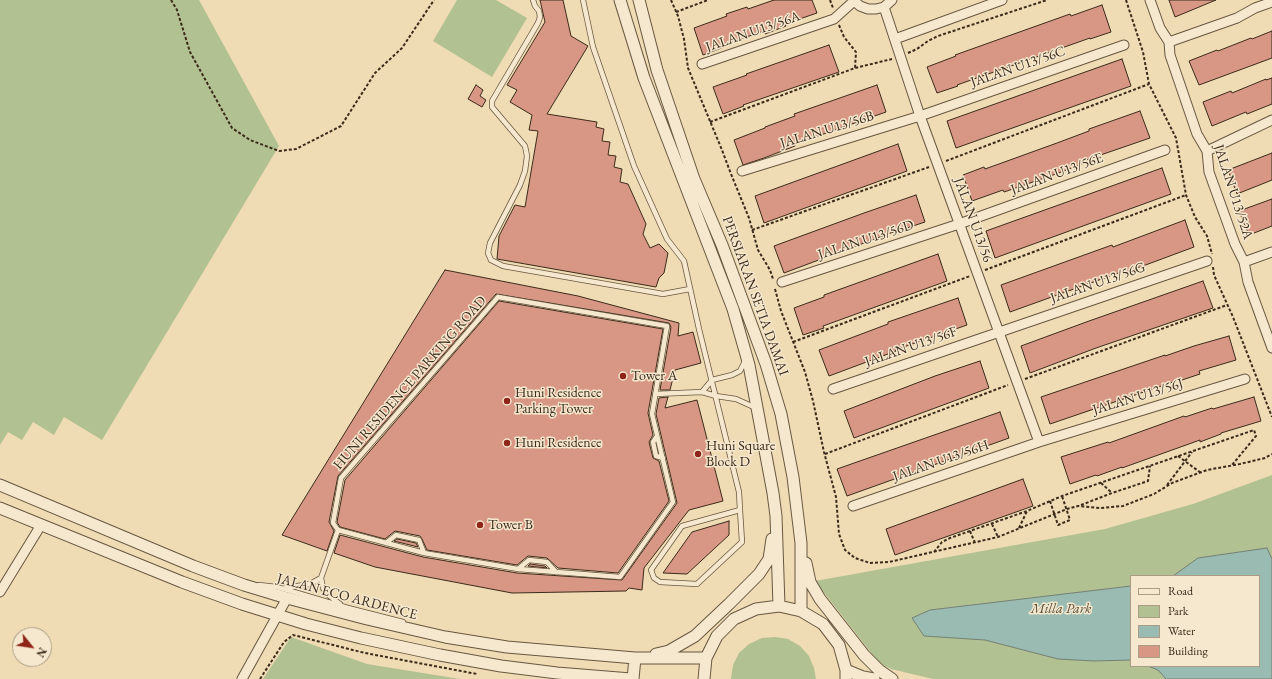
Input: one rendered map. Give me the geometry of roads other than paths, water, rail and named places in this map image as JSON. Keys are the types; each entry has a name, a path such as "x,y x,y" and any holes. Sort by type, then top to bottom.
{"street":[{"name":"PERSIARAN SETIA DAMAI","path":"620,0 644,78 733,309 747,357 772,486 776,516 780,606"},
{"name":"PERSIARAN SETIA DAMAI","path":"639,0 657,70 694,178 722,245 770,378 781,414 793,477 801,543 801,611"},
{"path":"853,1 868,9 876,9 884,7 892,0"},
{"path":"895,39 1002,0"},
{"name":"JALAN U13/52A","path":"1150,0 1160,28 1169,42 1170,54 1197,134 1207,151 1209,172 1235,244 1244,262 1248,282 1272,348"},
{"name":"JALAN U13/56A","path":"702,64 834,19 853,1"},
{"path":"1169,42 1237,18 1255,8 1272,2"},
{"name":"JALAN U13/56","path":"884,7 920,116 1039,442"},
{"name":"JALAN U13/56C","path":"920,116 1124,45"},
{"name":"JALAN U13/56B","path":"742,171 920,116"},
{"path":"1207,151 1272,120"},
{"name":"JALAN U13/56E","path":"959,224 1164,150"},
{"name":"JALAN U13/56D","path":"782,282 959,224"},
{"path":"1244,262 1272,252"},
{"name":"JALAN U13/56G","path":"998,332 1211,260"},
{"name":"JALAN U13/56F","path":"833,388 998,332"},
{"name":"JALAN U13/56J","path":"1039,442 1245,379"},
{"name":"JALAN U13/56H","path":"853,506 1039,442"},
{"name":"JALAN ECO ARDENCE","path":"0,485 193,566 244,584 285,593 367,619 435,635 507,647 636,658 706,658"},
{"path":"0,508 182,582 278,616 361,638 500,666 557,673 632,679 636,658 670,651 695,636 759,574 769,559 776,516"},
{"path":"0,592 40,525"},
{"path":"801,543 810,582 820,599 864,655 879,670 892,679"},
{"path":"242,679 278,616 285,593"},
{"path":"704,679 706,658 717,636 734,619 756,609 780,606 801,611 823,624 839,645 846,674 874,679"}],"lane":[{"path":"533,0 539,11 540,17 538,22 492,101 492,107 525,146 527,156 525,171 520,185 490,243 488,252 491,260 503,266 663,294 690,289"},
{"path":"583,0 593,47 634,166 667,240 684,261 739,492 742,542 697,584 660,582 654,578 651,570 682,526 740,510"},
{"name":"HUNI RESIDENCE PARKING ROAD","path":"338,530 333,523 341,478 440,362 498,297 667,326 655,394"},
{"path":"702,392 712,380 732,375 740,371 747,357"},
{"path":"348,608 327,594 321,578 338,530 424,553 518,569 620,577 673,502 652,414 655,394 702,392 736,399 757,409"},
{"path":"386,543 396,535 419,540 424,553"},
{"path":"518,569 529,560 547,562 556,572"},
{"path":"285,593 310,584 321,578"},
{"path":"285,593 416,625 435,635"}],"water":[{"path":"1267,548 1272,559 1272,679 1166,679 1158,670 1150,667 1260,667 1260,575 1174,575 1198,558"},
{"path":"1130,586 1130,660 1094,661 1058,659 985,640 924,636 912,618 930,610"}],"place":[{"name":"Tower A","path":"623,376"},
{"name":"Huni Residence Parking Tower","path":"507,401"},
{"name":"Huni Residence","path":"507,443"},
{"name":"Huni Square Block D","path":"698,454"},
{"name":"Tower B","path":"480,525"}],"park label":[{"name":"Milla Park","path":"1061,609"}]}
